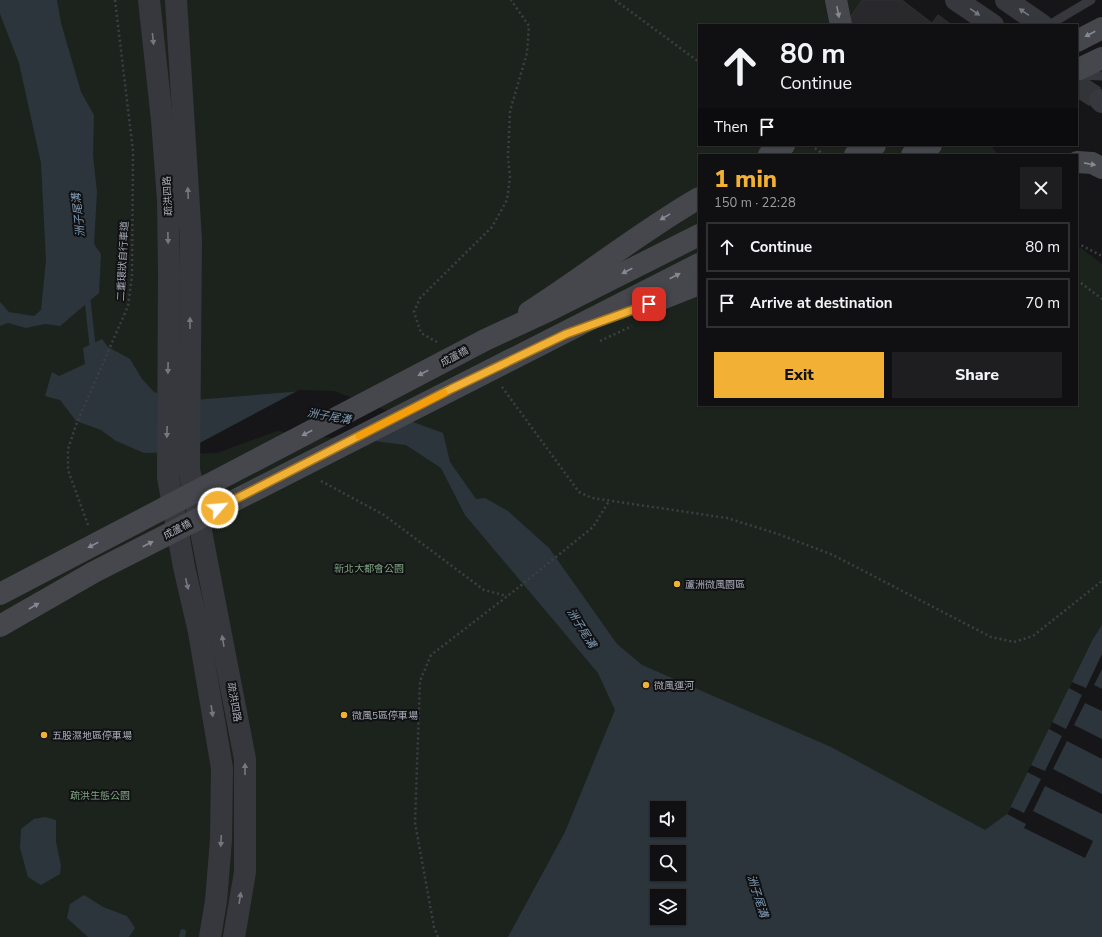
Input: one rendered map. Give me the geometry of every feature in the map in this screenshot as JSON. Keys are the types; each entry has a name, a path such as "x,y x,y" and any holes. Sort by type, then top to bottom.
{"main road":[{"path":"836,0 841,24"},
{"path":"1078,40 1102,28"},
{"path":"1078,70 1102,58"},
{"path":"770,154 782,146"},
{"path":"857,154 873,146"},
{"path":"914,154 929,146"},
{"path":"1078,162 1092,163 1102,168"},
{"path":"485,340 559,293 661,220 698,199"},
{"name":"成蘆橋","path":"0,594 485,340 552,309 698,236"},
{"name":"成蘆橋","path":"0,626 94,572 698,265"},
{"path":"451,389 566,334 698,284"}],"street":[{"name":"疏洪四路","path":"149,0 162,120 168,200 169,271 179,392 189,469 245,759 245,872 234,937"},
{"path":"176,0 191,240 179,392 168,477 184,567 199,632 222,768 221,840 216,901 210,937"},
{"path":"956,0 992,24"},
{"path":"1006,0 1041,24"}],"lane":[{"path":"1051,24 1091,0"},
{"path":"1078,75 1102,76"}],"path":[{"name":"二重環狀自行車道","path":"91,531 68,470 68,449 76,425 128,306 132,276 133,151 115,0"},
{"path":"440,344 421,333 414,312 420,298 492,227 507,200 510,177 508,158 510,111 527,53 529,26 511,0"},
{"path":"615,0 698,61"},
{"path":"812,146 823,154"},
{"path":"1078,244 1102,256"},
{"path":"1078,281 1102,299"},
{"path":"501,386 579,492 592,498 609,501 727,518 778,534 833,555 991,637 1014,642 1033,636 1102,581"},
{"path":"319,480 384,515 484,590 508,596"},
{"path":"438,937 434,927 415,823 420,680 431,655 514,592 593,527 609,501"}],"green space":[{"name":"蘆洲微風園區","path":"0,0 886,0 905,24 698,24 698,146 992,146 997,154 698,154 698,406 1078,406 1078,246 1102,264 1102,937 0,937"}],"water":[{"path":"0,0 57,0 61,23 81,92 94,115 93,156 97,192 94,244 101,254 99,293 60,326 45,324 26,328 8,323 0,326 0,302 9,312 34,316 41,310 46,260 41,163 19,63 0,14"},
{"name":"微風運河","path":"102,339 108,347 130,359 142,379 154,392 182,401 303,391 334,393 443,433 450,462 476,499 485,498 508,511 549,548 617,644 642,665 831,747 985,830 1007,814 1093,639 1102,625 1102,937 508,937 565,832 615,710 598,673 465,515 441,468 406,445 277,429 216,451 144,453 116,441 101,430 76,421 60,400 45,396 52,372 59,376 85,364 83,348"},
{"path":"45,817 56,820 56,842 61,866 60,874 41,885 28,877 20,848 21,829 34,819"},
{"path":"84,895 103,907 127,916 135,928 129,937 88,937 67,918 70,904"}],"pier":[{"path":"299,390 334,391 404,417 358,441 277,431 217,453 179,454"},
{"path":"1102,654 1102,669 1094,685 1102,689 1102,711 1085,703 1074,725 1102,739 1102,759 1067,741 1053,769 1102,794 1102,814 1045,786 1033,811 1093,841 1085,858 1024,828 1026,824 1007,814 1011,807 1024,813 1041,779 1027,772 1031,765 1045,771 1062,736 1049,729 1052,722 1066,729 1082,695 1069,688 1072,682 1086,688"}],"building":[{"path":"862,0 902,0 932,23 938,15 951,24 846,24"}],"waterway":[{"name":"洲子尾溝","path":"87,295 93,350"},
{"path":"182,937 183,932"}],"tunnel":[{"path":"1078,86 1100,100"}],"slow traffic":[{"path":"359,436 444,393"}],"place":[{"name":"蘆洲微風園區","path":"677,584"},
{"name":"微風運河","path":"646,685"},
{"name":"微風5區停車場","path":"344,715"},
{"name":"五股濕地區停車場","path":"44,735"}],"route":[{"path":"218,508 451,389 566,334 649,304"}],"park label":[{"name":"新北大都會公園","path":"369,568"},
{"name":"疏洪生態公園","path":"100,795"}]}
